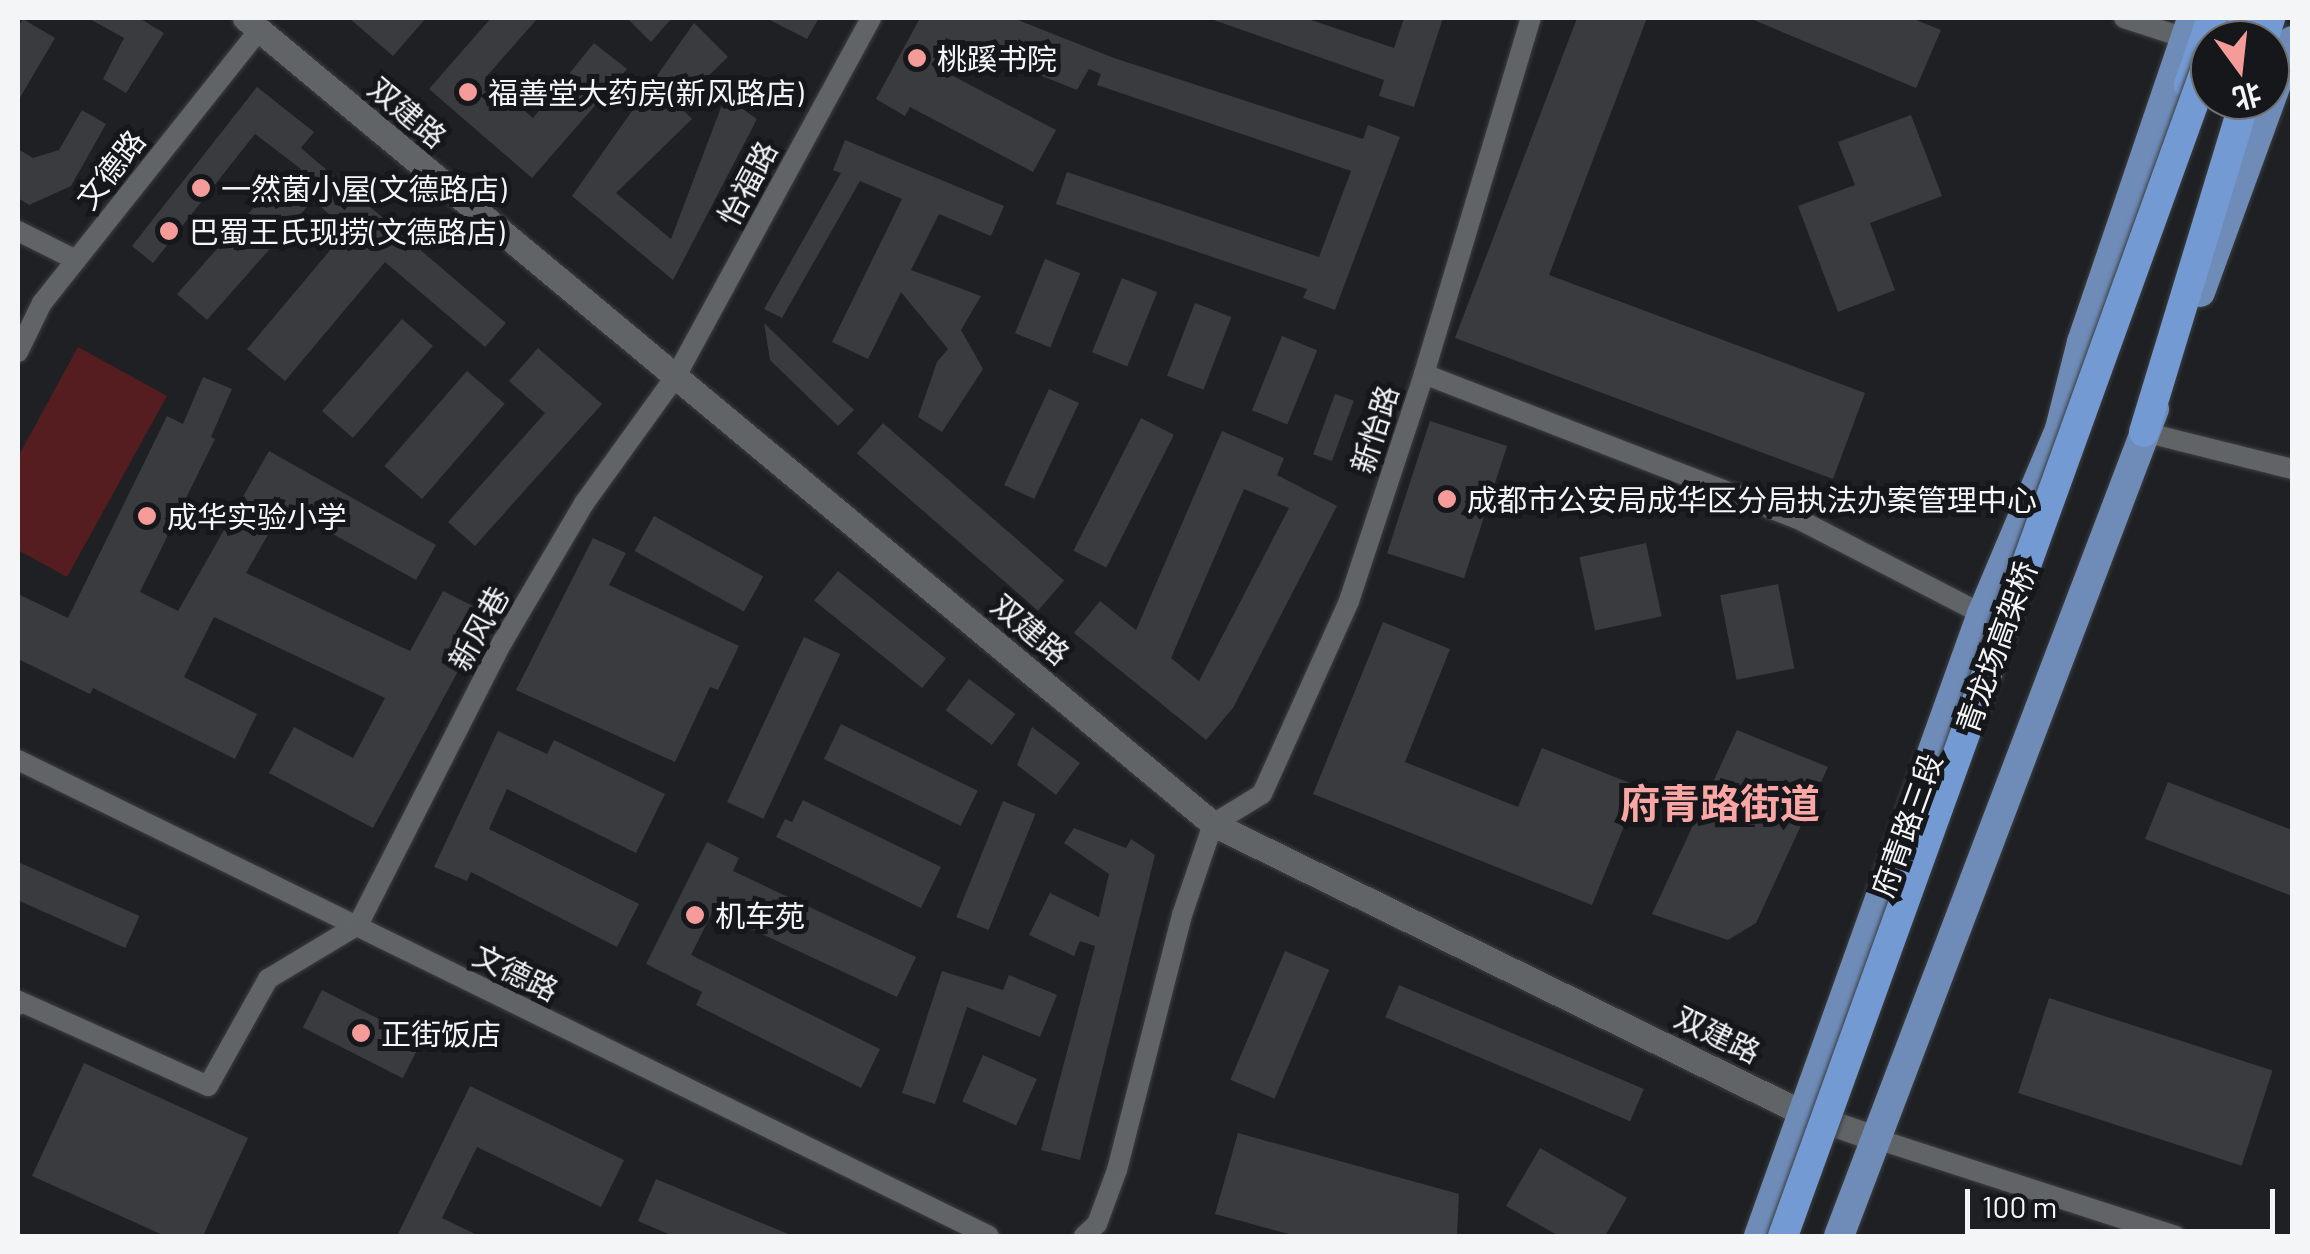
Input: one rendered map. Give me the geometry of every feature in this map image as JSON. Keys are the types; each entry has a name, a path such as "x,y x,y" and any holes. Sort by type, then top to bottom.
{"highway":[{"path":"2060,429 2093,359 2212,18"},
{"name":"青龙场高架桥","path":"1783,1236 2190,113"},
{"name":"青龙场高架桥","path":"1804,1236 2207,120"},
{"path":"2144,432 2192,261 2238,120"}],"main road":[{"name":"府青路三段","path":"1759,1236 1982,614 2060,429 2082,342 2189,28"},
{"path":"1839,1236 2292,41"}],"street":[{"name":"怡福路","path":"676,376 871,18"},
{"name":"新怡路","path":"1213,824 1262,794 1349,601 1424,374 1531,18"},
{"path":"2124,18 2189,28"},
{"name":"双建路","path":"252,24 1213,824 1804,1113 1874,1138"},
{"name":"文德路","path":"18,352 42,303 252,24"},
{"path":"18,231 76,260"},
{"path":"1424,374 1796,518 1982,614"},
{"name":"新风巷","path":"358,925 503,640 585,502 676,376"},
{"path":"2144,432 2292,469"},
{"name":"文德路","path":"18,760 988,1236"},
{"path":"1084,1236 1096,1224 1117,1170 1182,915 1213,824"},
{"path":"18,1005 19,1001 208,1086 268,979 358,925"},
{"path":"1874,1138 2176,1236"}],"shaded area":[{"path":"78,347 167,396 67,577 18,550 18,457"}],"building":[{"path":"88,18 139,18 164,33 126,93 103,79 124,38"},
{"path":"349,18 426,18 393,56"},
{"path":"491,18 538,18 486,77 533,118 594,43 627,69 532,178 429,89"},
{"path":"627,18 672,18 651,42"},
{"path":"766,18 819,18 807,39"},
{"path":"920,18 1013,18 1114,58 1363,139 1368,125 1400,137 1335,310 1303,298 1307,289 1056,204 1067,172 1319,257 1351,171 1097,85 1101,74 1089,69 1077,90 946,38 932,65 1056,130 1033,172 910,107 905,116 876,99"},
{"path":"1208,18 1305,18 1394,48 1404,18 1443,18 1414,107 1379,96 1384,80"},
{"path":"1577,18 1647,18 1549,275 1865,393 1833,479 1455,338"},
{"path":"1749,18 1911,18 1941,30 1916,88"},
{"path":"23,19 55,38 18,101 18,27"},
{"path":"694,23 728,57 678,105 692,119 616,193 671,239 725,97 757,119 673,280 572,196"},
{"path":"257,87 314,132 301,148 506,323 485,347 385,262 285,381 247,349 347,230 313,200 207,320 177,294 263,197 272,204 301,169 255,134 153,263 132,246"},
{"path":"82,110 106,124 71,186 29,205 18,198 18,149 33,158 59,150"},
{"path":"1911,115 1942,196 1870,223 1895,290 1838,312 1798,206 1855,185 1838,142"},
{"path":"845,140 1004,206 991,236 939,214 911,270 981,296 961,330 983,369 942,432 918,417 937,362 948,349 901,292 868,359 832,342 902,199 860,181 782,318 764,309 841,173 833,170"},
{"path":"1045,259 1080,273 1050,347 1015,333"},
{"path":"1122,278 1157,292 1127,366 1092,352"},
{"path":"1195,303 1231,317 1203,390 1167,376"},
{"path":"402,319 433,346 353,438 322,411"},
{"path":"764,323 854,410 838,426 770,360"},
{"path":"1282,336 1317,350 1287,424 1252,410"},
{"path":"538,348 602,404 475,546 448,522 545,413 509,381"},
{"path":"467,371 505,404 422,499 384,466"},
{"path":"203,377 232,389 211,437 215,439 140,592 178,611 269,451 436,545 416,580 284,507 246,573 410,651 443,591 489,614 373,828 269,773 294,727 353,758 385,698 214,617 184,677 257,714 235,759 93,688 90,694 18,659 18,594 68,618 167,416 183,424"},
{"path":"1049,389 1079,403 1034,499 1004,485"},
{"path":"1335,394 1354,401 1332,461 1313,454"},
{"path":"1141,418 1174,435 1106,568 1073,551"},
{"name":"成都市公安局成华区分局执法办案管理中心","path":"1430,421 1507,446 1464,578 1387,553"},
{"path":"883,423 1064,580 1038,611 857,453"},
{"path":"1222,431 1284,458 1277,475 1337,506 1233,708 1206,740 1074,633 1100,601 1136,630","holes":["1244,489 1289,508 1199,681 1171,658"]},
{"path":"654,516 763,577 744,612 635,551"},
{"path":"593,538 626,553 609,585 739,646 718,690 710,687 675,762 516,690"},
{"path":"1646,543 1662,616 1595,630 1579,557"},
{"path":"838,571 946,658 922,688 814,601"},
{"path":"1778,584 1794,668 1736,680 1720,595"},
{"path":"1383,622 1450,649 1405,762 1518,807 1542,748 1640,787 1592,905 1313,794"},
{"path":"804,637 840,654 763,819 727,802"},
{"path":"969,679 1015,714 992,745 946,710"},
{"path":"841,724 978,791 961,826 824,759"},
{"path":"1032,727 1080,763 1056,795 1017,765"},
{"path":"1737,730 1828,767 1756,923 1728,940 1652,914"},
{"path":"498,731 547,754 554,740 665,794 636,853 507,789 489,829 639,904 617,947 471,872 467,881 434,867"},
{"path":"2168,782 2292,830 2292,896 2145,839"},
{"path":"803,800 941,867 921,908 776,837 785,819 792,822"},
{"path":"1003,801 1035,814 989,930 956,917"},
{"path":"1074,828 1126,848 1131,839 1155,855 1080,1160 1041,1150 1095,946 1080,941 1074,956 1029,935 1050,893 1099,917 1109,874 1064,843"},
{"path":"707,842 739,858 733,871 916,957 897,997 713,911 691,955 880,1049 861,1088 696,1005 702,992 646,964"},
{"path":"18,862 140,916 125,948 18,900"},
{"path":"1285,951 1329,970 1274,1099 1230,1080"},
{"path":"942,971 1003,990 1009,975 1057,995 1040,1037 967,1007 935,1104 902,1093"},
{"path":"1399,985 1644,1089 1630,1121 1385,1017"},
{"name":"正街饭店","path":"322,990 422,1041 403,1078 303,1027"},
{"path":"2049,998 2272,1071 2242,1166 2018,1093"},
{"path":"983,1055 1037,1079 1016,1126 962,1102"},
{"path":"84,1063 248,1138 203,1236 165,1236 32,1176"},
{"path":"470,1086 624,1160 601,1207 477,1147 442,1218 479,1236 397,1236"},
{"path":"1238,1133 1459,1194 1457,1236 1296,1236 1215,1214"},
{"path":"1540,1148 1627,1198 1605,1236 1559,1236 1506,1206"},
{"path":"656,1179 793,1236 673,1236 638,1221"}],"place":[{"name":"桃蹊书院","path":"917,58"},
{"name":"福善堂大药房(新风路店)","path":"468,92"},
{"name":"一然菌小屋(文德路店)","path":"201,188"},
{"name":"巴蜀王氏现捞(文德路店)","path":"169,231"},
{"name":"成都市公安局成华区分局执法办案管理中心","path":"1447,499"},
{"name":"成华实验小学","path":"147,516"},
{"name":"机车苑","path":"695,915"},
{"name":"正街饭店","path":"361,1033"}],"district":[{"name":"府青路街道","path":"1720,802"}]}
